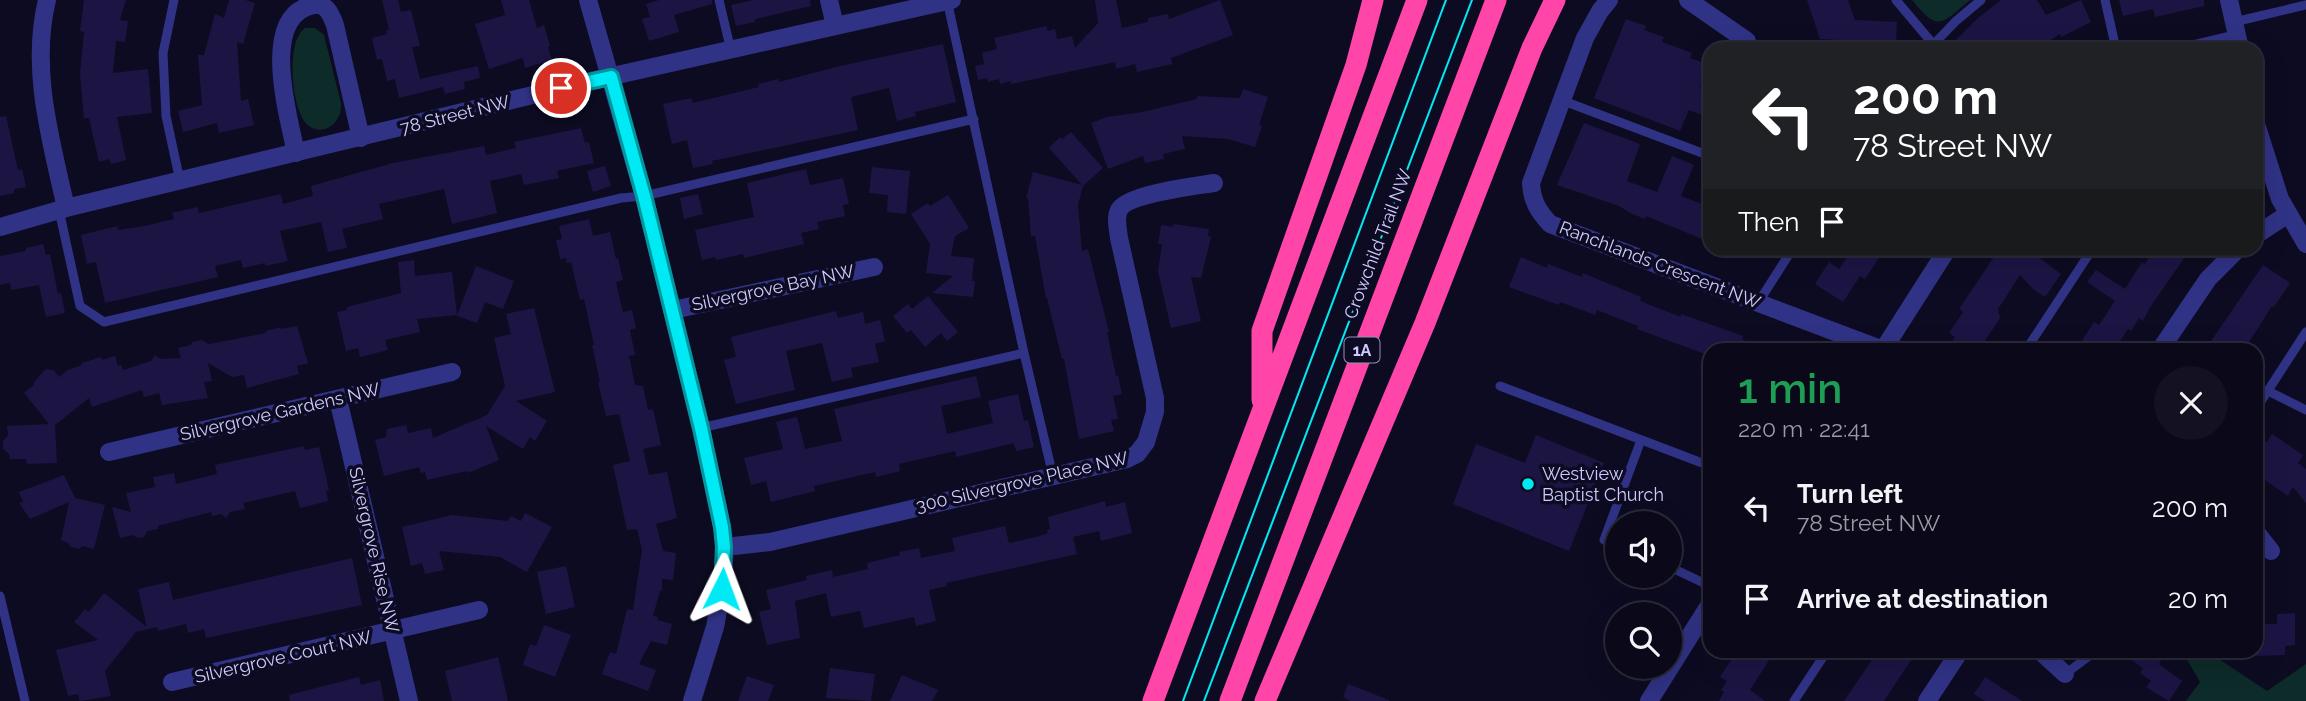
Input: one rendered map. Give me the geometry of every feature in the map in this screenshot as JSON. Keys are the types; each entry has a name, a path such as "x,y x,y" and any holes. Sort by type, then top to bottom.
{"highway":[{"path":"1262,412 1262,331 1356,65 1373,0"},
{"path":"1153,701 1417,0"},
{"name":"Crowchild Trail NW","path":"1230,701 1496,0"},
{"path":"1265,701 1425,323 1532,48 1555,0"}],"street":[{"path":"47,0 40,58 43,106 62,209"},
{"path":"588,0 644,196 673,310 701,428 724,547 722,589 715,628 692,701"},
{"path":"829,0 835,26"},
{"name":"78 Street NW","path":"0,227 62,209 611,77 949,0"},
{"name":"Ranchlands Crescent NW","path":"1609,0 1585,38 1531,183 1532,199 1539,212 1550,224 1864,343"},
{"path":"1688,0 1747,41"},
{"path":"2220,42 2237,37 2229,0"},
{"path":"296,153 281,72 281,52 292,18 300,9 316,5 323,6 331,13 361,138"},
{"path":"2263,149 2288,214 2306,244"},
{"name":"300 Silvergrove Place NW","path":"724,547 770,542 1127,459 1137,454 1146,442 1155,412 1152,379 1119,238 1119,211 1125,204 1139,198 1214,183"},
{"path":"2263,230 2288,214"},
{"path":"1887,343 1943,256"},
{"path":"2165,343 2208,279 2231,256"},
{"name":"Silvergrove Bay NW","path":"673,310 874,267"},
{"name":"Silvergrove Gardens NW","path":"109,452 452,372"},
{"name":"Silvergrove Rise NW","path":"338,399 410,701"},
{"path":"2263,541 2271,551"},
{"name":"Silvergrove Court NW","path":"172,682 479,610"},
{"path":"1649,701 1703,615"},
{"path":"1927,701 1955,658"},
{"path":"2048,658 2065,674"}],"lane":[{"path":"174,0 163,53 166,116 180,181"},
{"path":"719,0 731,51"},
{"path":"949,0 1024,353 1054,476"},
{"path":"1896,0 1928,42"},
{"path":"1935,42 1981,0"},
{"path":"2105,0 2114,42"},
{"path":"2237,37 2306,5"},
{"path":"1562,100 1703,153"},
{"path":"62,209 80,306 104,322 621,198 644,196 974,119"},
{"path":"1758,303 1788,256"},
{"path":"2030,343 2088,256"},
{"path":"2263,398 2306,332"},
{"path":"701,428 1024,353"},
{"path":"1500,386 1703,463"},
{"path":"2268,391 2306,410"},
{"path":"1614,511 1640,440"},
{"path":"1682,573 1703,583"},
{"path":"0,596 25,701"},
{"path":"1794,701 1822,658"},
{"path":"2065,674 2086,658"}],"green space":[{"path":"1912,0 1970,0 1946,19 1935,21"},
{"path":"305,28 315,28 324,35 341,103 338,117 324,129 317,130 305,122 300,114 294,89 295,46"},
{"path":"2186,658 2218,658 2267,691 2306,664 2306,701 2186,701 2200,682"}],"building":[{"path":"84,0 126,0 120,20 128,21 125,42 116,41 113,73 148,69 152,113 117,117 126,160 111,164 109,159 99,162 89,118 84,118 80,74 84,32 80,31"},
{"path":"229,0 255,3 243,44 237,42 241,101 248,99 254,125 219,133 217,123 183,132 178,111 202,105 198,55 204,55 215,14 224,18"},
{"path":"382,0 398,0 401,12 411,10 420,46 412,47 420,79 478,66 480,78 464,82 465,89 445,94 443,87 399,98 395,79 387,81 382,59 377,60 372,38 387,34 386,30 389,30"},
{"path":"501,0 529,0 537,28 544,25 552,60 525,68 523,58 489,69 475,24 505,15"},
{"path":"659,0 712,0 712,4 674,15 679,32 649,41 642,19 650,17 646,4"},
{"path":"753,0 810,0 811,6 736,26 731,5"},
{"path":"1095,0 1116,0 1122,28 1168,14 1169,19 1220,0 1233,35 1171,58 1172,64 1137,72 1135,64 1116,69 1115,62 1011,84 1011,81 1000,84 999,79 988,82 987,78 978,80 975,66 984,64 982,53 997,49 994,38 1046,26 1048,31 1055,29 1057,39 1072,36 1075,48 1098,23"},
{"path":"1807,0 1848,0 1855,20 1897,22 1896,42 1820,39"},
{"path":"2001,0 2037,0 2046,15 2081,0 2091,22 2061,37 2060,34 2048,42 1954,42"},
{"path":"2119,0 2204,0 2204,6 2155,17 2153,9 2123,16"},
{"path":"1626,19 1646,26 1644,30 1664,37 1662,42 1692,53 1690,58 1703,63 1700,88 1703,89 1703,115 1689,110 1680,131 1594,98"},
{"path":"943,44 956,102 915,112 916,116 897,121 889,88 851,97 858,130 712,161 713,164 693,168 687,140 672,144 663,104 691,98 693,103 759,87 758,84 779,79 779,82"},
{"path":"1243,89 1268,97 1255,147 1228,139 1182,136 1185,149 1163,154 1164,159 1145,163 1143,156 1108,169 1091,123 1107,117 1197,99 1197,96 1240,98"},
{"path":"6,116 18,170 22,169 26,187 0,196 0,117"},
{"path":"1584,123 1640,144 1627,181 1657,192 1672,156 1694,165 1681,196 1703,204 1703,239 1646,216 1645,219 1619,206 1557,185"},
{"path":"581,128 585,143 589,142 594,163 557,171 559,178 524,185 521,174 490,181 497,213 452,224 444,189 379,204 383,219 342,229 347,248 328,252 321,222 280,231 288,261 243,268 241,260 215,266 218,277 105,303 96,262 87,264 81,235 117,226 118,230 174,219 172,213 198,207 199,213 281,194 283,204 313,196 311,186 393,163 484,146 486,155 516,148 514,142"},
{"path":"1071,132 1103,168 1083,186 1078,205 1082,251 1088,249 1122,394 1113,396 1118,419 1111,420 1114,431 1079,439 1064,359 1046,298 1035,236 1031,236 1026,198 1033,172 1082,185 1049,148 1060,137 1062,139"},
{"path":"605,166 611,186 593,192 587,171"},
{"path":"872,167 910,171 906,214 887,212 888,195 869,193"},
{"path":"806,169 810,185 843,178 849,204 843,205 845,216 817,222 819,229 801,233 804,244 744,258 743,254 702,260 695,230 754,217 747,183"},
{"path":"698,194 703,214 684,219 680,198"},
{"path":"948,195 969,228 955,236 951,256 974,258 973,297 932,293 953,276 926,273 930,244 911,214"},
{"path":"589,219 593,236 610,232 616,259 618,258 623,280 616,282 623,312 632,310 636,328 630,330 635,355 629,356 635,385 643,386 648,410 653,409 661,445 643,449 649,475 667,472 677,518 656,524 663,551 676,553 673,580 662,579 662,591 653,616 658,617 657,620 672,624 667,645 651,641 639,664 656,670 648,691 602,674 610,652 616,654 627,609 633,610 642,550 637,529 627,530 613,465 630,461 619,414 606,416 584,299 580,300 571,262 567,263 566,258 560,259 556,240 562,239 559,226"},
{"path":"1173,224 1209,229 1208,236 1211,237 1201,278 1191,277 1201,321 1171,328 1158,271 1162,244 1158,244 1161,225 1173,227"},
{"path":"43,244 46,255 50,254 58,294 61,293 65,313 46,317 39,285 11,290 10,283 0,285 0,256 26,251 26,248"},
{"path":"1848,256 1880,256 1865,279 1860,276 1843,302 1815,284 1829,262 1839,269"},
{"path":"1995,256 2037,256 2061,274 2045,297 2020,275 1998,309 2000,318 1984,343 1951,343 1955,337 1949,333 1963,312 1959,309"},
{"path":"2150,256 2185,256 2143,321 2139,318 2119,343 2080,343 2094,322 2099,325 2115,301 2087,282 2096,270 2125,289 2142,262 2145,264"},
{"path":"1521,257 1547,268 1548,264 1582,277 1583,273 1641,297 1640,301 1743,336 1742,339 1751,343 1703,343 1703,353 1637,329 1638,326 1597,310 1595,315 1509,287"},
{"path":"414,260 415,276 452,272 457,315 417,319 420,332 385,340 388,350 360,357 358,348 346,351 337,312 401,293 398,262"},
{"path":"2263,265 2290,283 2248,343 2210,343"},
{"path":"476,266 514,281 503,309 485,302 477,323 457,316"},
{"path":"928,296 958,332 947,341 941,333 925,347 911,330 907,333 893,316 908,304 912,309"},
{"path":"534,308 555,392 516,401 547,421 535,441 530,437 523,449 486,426 499,460 468,473 467,471 427,480 425,472 421,473 419,467 384,476 375,440 386,437 387,429 406,425 408,433 431,428 433,438 487,415 505,386 494,338 511,334 506,314"},
{"path":"836,311 838,318 863,312 865,324 880,320 885,341 875,344 879,362 851,368 853,377 832,382 822,343 786,351 795,390 736,404 724,360 736,357 731,337"},
{"path":"297,326 308,363 297,366 299,374 247,388 244,375 232,377 208,363 212,381 204,382 208,398 162,405 159,393 144,397 142,390 92,407 89,398 55,425 57,463 27,464 26,459 10,459 3,449 3,441 8,435 7,426 49,424 24,393 46,369 54,370 59,377 82,363 115,356 118,366 121,365 123,370 151,361 155,355 160,359 181,358 178,348 191,345 192,342 202,340 208,344 215,343 266,333 281,327"},
{"path":"976,376 981,397 941,406 947,434 993,423 988,401 1018,394 1034,447 1016,451 1014,443 956,457 955,451 899,464 900,471 876,477 875,472 814,486 815,491 771,502 766,481 751,485 744,458 783,449 776,422 797,417 805,449 842,441 834,409"},
{"path":"2272,434 2303,455 2298,463 2306,469 2306,503 2293,487 2288,496 2263,479 2263,439 2267,442"},
{"name":"Westview Baptist Church","path":"1536,435 1604,463 1569,551 1453,504 1476,444 1525,463"},
{"path":"304,446 305,450 319,447 329,490 326,491 328,501 300,508 295,491 243,503 245,509 230,512 226,518 221,514 212,516 211,512 158,526 158,529 147,531 144,537 132,535 120,538 112,507 131,512 126,493 155,487 153,477 174,473 176,484 217,474 215,465"},
{"path":"64,475 75,498 105,505 94,549 71,547 61,540 69,502 30,519 19,503 23,502 19,492"},
{"path":"1105,501 1106,507 1125,502 1132,533 1101,541 1099,531 1073,537 1077,554 946,583 947,586 929,590 936,621 916,626 914,617 864,628 860,611 831,617 826,593 795,601 800,638 767,645 759,612 771,609 766,590 807,580 806,576 832,570 833,577 868,569 867,563 900,555 899,552 919,548 921,558 955,551 952,538 1005,526 1009,543 1036,537 1048,533 1048,517"},
{"path":"525,513 552,527 527,572 500,557 439,551 444,570 425,574 422,563 411,566 402,527 452,515 508,521 511,516 521,521"},
{"path":"352,558 362,605 206,638 204,629 188,633 186,624 158,631 157,627 136,632 105,671 111,696 80,701 78,694 68,696 56,650 98,640 74,622 85,609 89,612 104,593 147,627 138,589 169,582 173,600"},
{"path":"566,566 575,607 546,614 537,572"},
{"path":"2295,613 2295,645 2285,646 2285,655 2263,656 2263,624 2277,624 2277,614"},
{"path":"544,625 571,635 555,677 523,665 530,644 536,646"},
{"path":"498,657 508,701 452,701 445,671"},
{"path":"1732,658 1771,658 1750,690 1765,701 1719,701 1724,692 1721,690 1727,681 1720,677"},
{"path":"1873,658 1912,658 1884,701 1844,701"},
{"path":"2128,658 2162,658 2159,664 2182,681 2169,701 2146,687 2151,681 2140,673 2143,668"},
{"path":"830,668 875,674 871,701 826,698"},
{"path":"902,675 938,690 932,701 890,701"},
{"path":"747,676 774,685 768,701 738,701"},
{"path":"359,677 361,685 380,680 384,701 290,701 289,695"},
{"path":"1985,677 2022,701 1985,701 1974,694"},
{"path":"1348,684 1389,701 1350,701 1343,697"}],"tram line":[{"path":"1183,701 1446,0"},
{"path":"1204,701 1472,0"}],"place":[{"name":"Westview Baptist Church","path":"1528,484"}],"route":[{"path":"561,88 611,77 644,196 701,428 722,527 722,589"}]}
